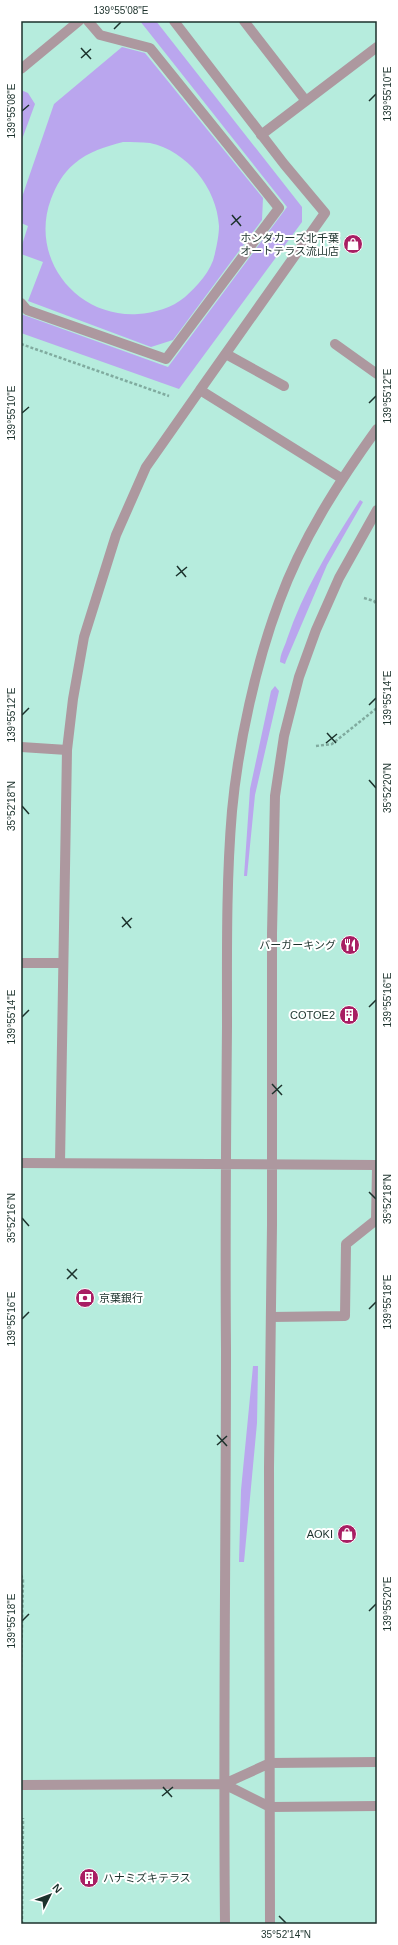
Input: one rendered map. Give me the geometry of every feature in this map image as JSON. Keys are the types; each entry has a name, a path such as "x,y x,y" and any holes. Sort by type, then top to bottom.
{"street":[{"path":"21,69 79,21"},
{"path":"21,303 27,310 166,359 279,208 150,48 100,35 88,21"},
{"path":"60,1163 67,750 73,699 84,637 116,535 146,467 325,213 261,135 174,21"},
{"path":"244,21 306,101"},
{"path":"261,135 377,47"},
{"path":"335,344 377,374"},
{"path":"226,354 284,386"},
{"path":"200,390 342,478"},
{"path":"225,1924 223,1710 226,1553 227,930 232,811 240,754 259,666 278,603 302,547 342,478 377,429"},
{"path":"270,1924 272,933 275,796 284,736 299,677 316,630 339,578 377,510"},
{"path":"21,747 67,750"},
{"path":"21,963 63,963"},
{"path":"21,1163 377,1166 376,1220 346,1244 345,1316 271,1317"},
{"path":"21,1785 224,1784 270,1763 377,1762"},
{"path":"224,1784 270,1808 377,1806"}],"path":[{"path":"21,344 173,398"},
{"path":"364,598 374,602 377,605"},
{"path":"316,746 332,744 377,708"},
{"path":"21,1575 23,1580 21,1670"},
{"path":"22,1924 23,1818"}],"shaded area":[{"path":"140,21 156,21 302,207 302,222 179,389 21,333 21,314 168,367 287,207"},
{"path":"122,47 145,53 263,198 262,220 173,340 151,347 28,301 43,262 21,254 21,248 28,226 21,223 21,200 54,104","holes":["123,142 150,143 164,147 188,163 198,173 213,198 219,226 218,240 211,266 199,283 185,297 169,307 138,314 116,313 95,306 77,295 63,280 53,262 47,242 46,221 51,199 66,171 91,153"]},
{"path":"21,90 28,93 35,104 21,142"},
{"path":"360,500 363,502 327,565 285,664 280,662 294,620 310,585 329,550"},
{"path":"275,686 279,691 255,795 247,876 244,876 250,789 271,691"},
{"path":"253,1366 258,1366 257,1423 244,1562 239,1562 241,1490"}],"place":[{"name":"ホンダカーズ北千葉 オートテラス流山店","path":"353,244"},
{"name":"バーガーキング","path":"350,945"},
{"name":"COTOE2","path":"349,1015"},
{"name":"京葉銀行","path":"85,1298"},
{"name":"AOKI","path":"347,1534"},
{"name":"ハナミズキテラス","path":"89,1878"}]}
